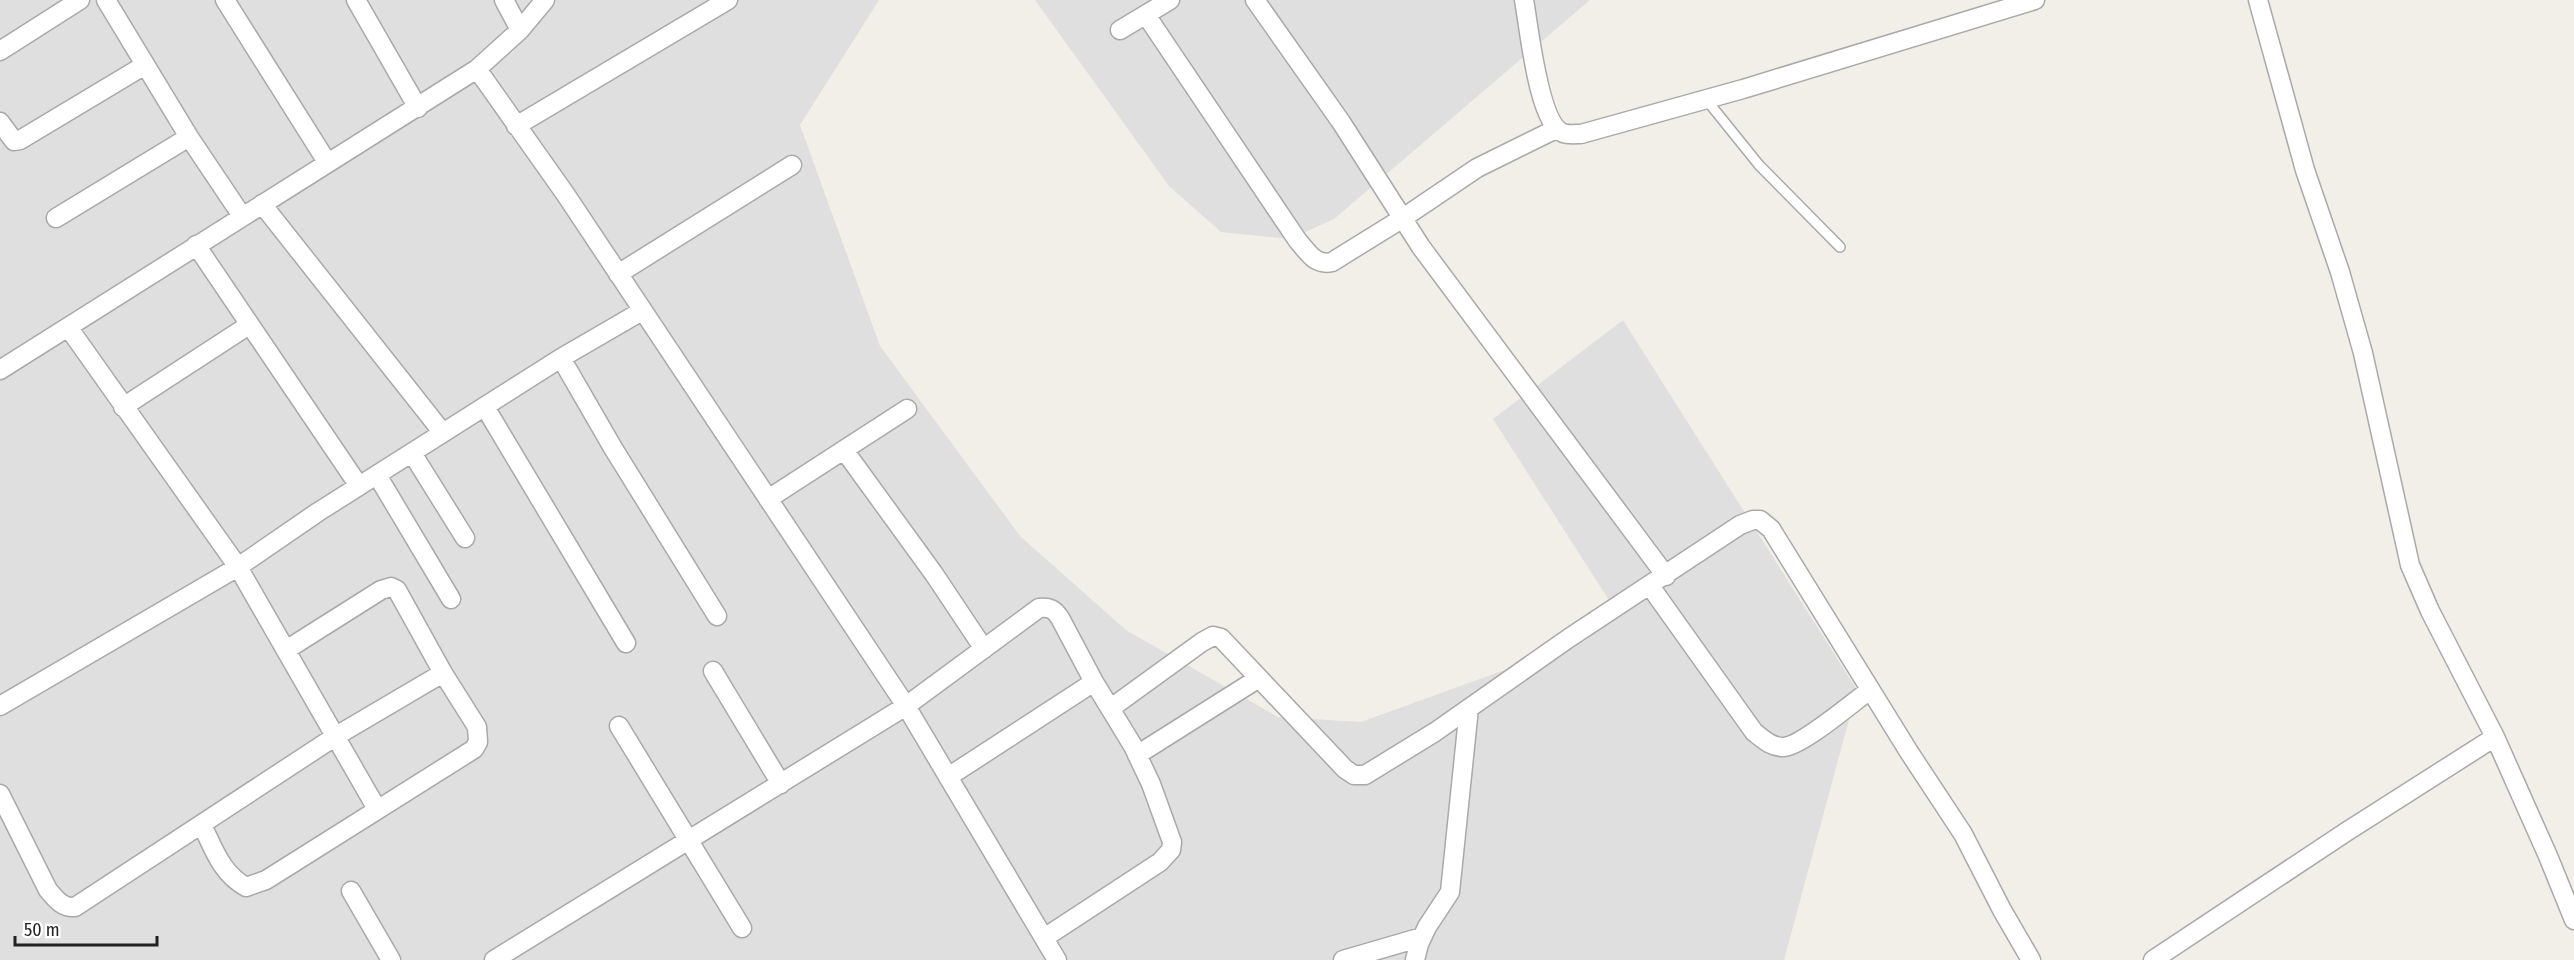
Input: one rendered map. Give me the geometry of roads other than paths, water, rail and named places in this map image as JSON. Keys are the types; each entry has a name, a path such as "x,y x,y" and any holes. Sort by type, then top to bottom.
{"street":[{"path":"0,51 80,0"},
{"path":"106,0 189,137 242,216"},
{"path":"225,0 327,162"},
{"path":"356,0 418,108"},
{"path":"504,0 520,30"},
{"path":"0,370 477,69 520,30 545,0"},
{"path":"516,126 728,0"},
{"path":"1120,30 1170,0"},
{"path":"1255,0 1341,122 1421,247 1666,576"},
{"path":"1524,0 1541,96 1548,118 1556,129 1564,134 1581,134 1743,89 2035,0"},
{"path":"2258,0 2305,170 2340,272 2363,353 2410,565 2430,611 2495,737 2574,920"},
{"path":"1146,15 1298,241 1316,261 1324,264 1332,262 1403,218 1477,168 1556,129"},
{"path":"0,122 10,138 14,141 20,140 146,65"},
{"path":"477,69 566,195 906,706 1057,960"},
{"path":"56,218 189,137"},
{"path":"618,274 792,165"},
{"path":"262,204 443,433"},
{"path":"196,245 359,486"},
{"path":"0,706 238,567 359,486 561,358 642,311"},
{"path":"123,407 249,325"},
{"path":"68,327 238,567 377,808"},
{"path":"561,358 612,448 717,616"},
{"path":"485,407 626,643"},
{"path":"768,499 906,409"},
{"path":"844,450 934,574 984,649"},
{"path":"412,453 465,538"},
{"path":"377,475 452,599"},
{"path":"1111,708 1202,642 1212,636 1221,638 1345,769 1354,774 1365,775 1469,708 1569,638 1740,525 1760,520 1771,529 1870,690 1963,834 2031,960"},
{"path":"1650,586 1754,732 1773,745 1785,747 1800,741 1870,690"},
{"path":"202,825 223,869 236,882 246,887 266,880 474,748 478,742 477,727 443,673 404,598 392,587 381,590 286,650"},
{"path":"494,960 906,706 1039,608 1053,609 1137,755 1151,784 1168,832 1171,850 1160,862 1044,938"},
{"path":"713,671 781,784"},
{"path":"0,794 48,890 68,908 75,907 336,736 443,673"},
{"path":"1137,755 1259,678"},
{"path":"948,777 1094,682"},
{"path":"1415,960 1422,937 1450,892 1469,708"},
{"path":"619,726 690,839 742,928"},
{"path":"2153,960 2346,832 2495,737"},
{"path":"351,891 391,960"},
{"path":"1343,960 1422,937"}],"lane":[{"path":"1706,98 1759,165 1840,247"}]}
